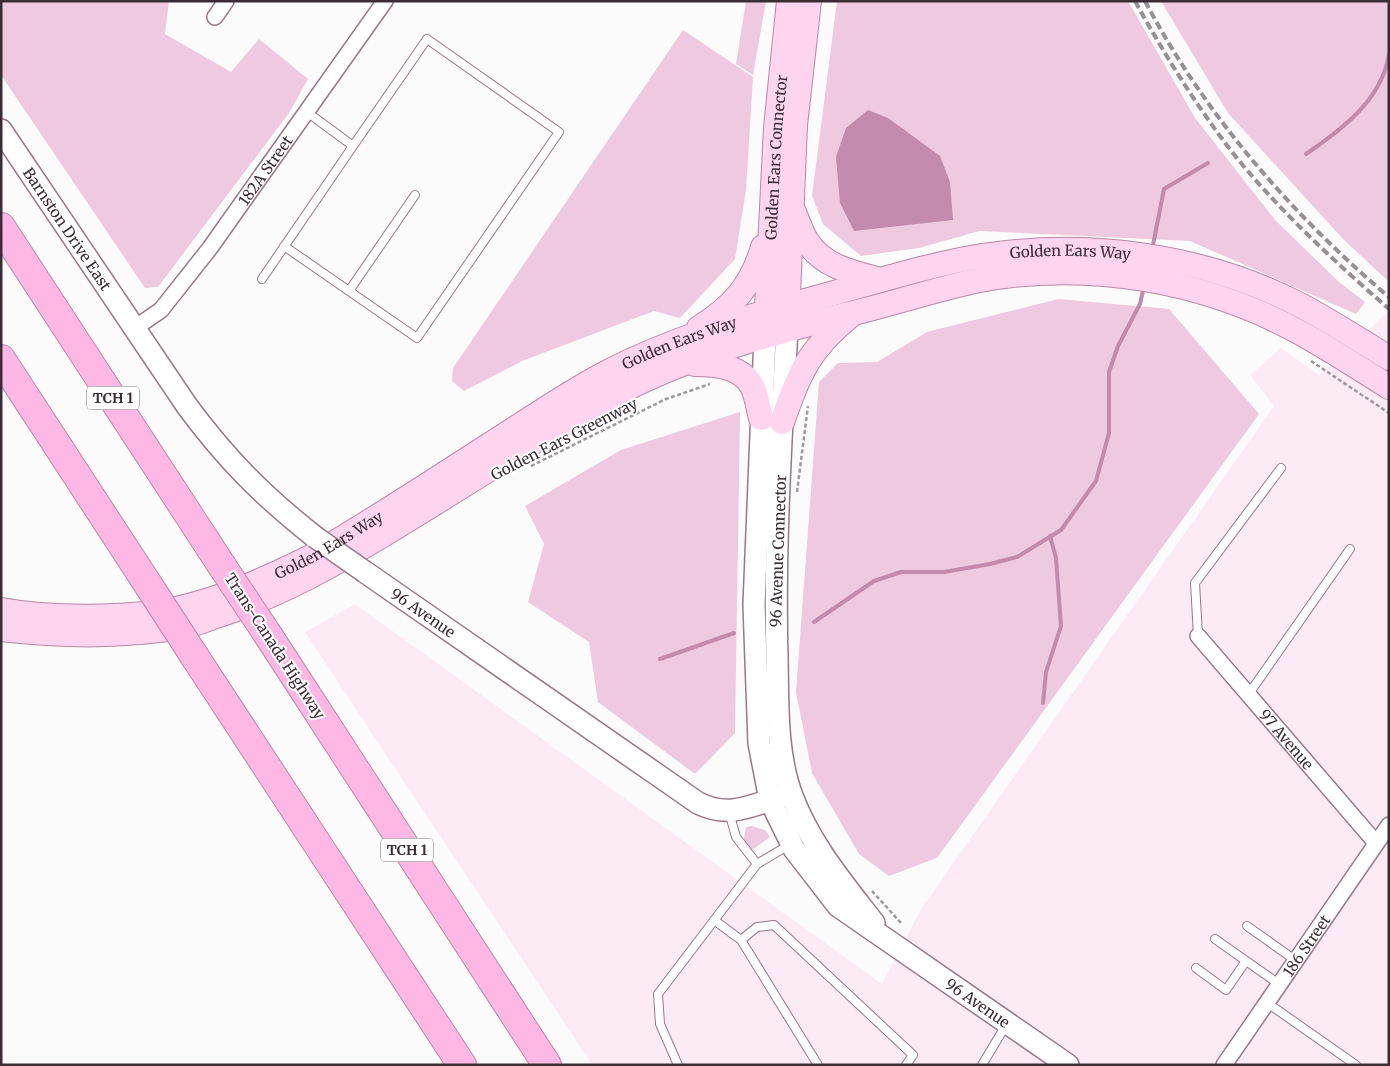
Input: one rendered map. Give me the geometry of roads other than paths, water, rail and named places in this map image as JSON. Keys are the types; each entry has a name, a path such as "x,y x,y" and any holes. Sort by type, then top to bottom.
{"highway":[{"name":"Trans-Canada Highway","path":"1,227 547,1065"},
{"path":"1,359 462,1065"}],"main road":[{"name":"Golden Ears Connector","path":"782,211 776,128 788,1"},
{"name":"Golden Ears Connector","path":"776,321 782,211 795,125 808,1"},
{"name":"Barnston Drive East","path":"1,130 135,328"},
{"path":"676,342 719,316 738,296 756,271 782,211 808,243 827,262 848,272 882,280"},
{"name":"Golden Ears Way","path":"1,629 60,634 130,632 183,626 279,593 334,564 616,394 776,321 882,280 979,256 1056,250 1136,254 1222,273 1297,303 1389,358"},
{"name":"Golden Ears Way","path":"1,610 63,616 124,614 176,609 268,578 311,557 364,526 568,395 606,373 676,342 776,321 853,313 936,290 982,280 1017,275 1084,273 1141,278 1198,291 1240,306 1298,331 1389,387"},
{"path":"683,364 716,364 737,372 752,386 772,420 814,350 832,330 853,313"},
{"name":"96 Avenue Connector","path":"770,800 759,743 754,605 772,420 776,321"},
{"name":"96 Avenue","path":"135,328 214,442 244,477 315,537 685,795 711,809 728,812"},
{"name":"96 Avenue Connector","path":"772,420 778,718 783,761 791,794"},
{"path":"728,812 791,794"},
{"name":"96 Avenue","path":"791,794 814,841 827,862 888,941"},
{"name":"96 Avenue","path":"770,800 791,844 838,906 1068,1065"}],"street":[{"path":"215,17 226,1"},
{"name":"182A Street","path":"135,328 161,310 210,248 385,1"},
{"name":"97 Avenue","path":"1198,636 1376,843"},
{"name":"186 Street","path":"1224,1065 1389,825"}],"lane":[{"path":"262,279 284,246 427,39 559,132 416,338 284,246"},
{"path":"307,112 354,146"},
{"path":"349,291 416,195"},
{"path":"1198,636 1195,583 1281,468"},
{"path":"1248,695 1350,549"},
{"path":"728,812 736,837 757,864"},
{"path":"678,1065 660,1024 658,994 757,864 791,844"},
{"path":"714,920 741,940 818,1065"},
{"path":"741,940 757,926 774,925 913,1055 906,1065"},
{"path":"1247,926 1295,960"},
{"path":"1216,939 1279,984"},
{"path":"1196,968 1226,990 1246,961"},
{"path":"1266,1002 1356,1065"},
{"path":"982,1065 1007,1023"}],"waterway":[{"path":"1306,154 1346,124 1369,100 1385,71 1389,54"},
{"path":"1152,250 1164,189 1208,163"},
{"path":"814,622 874,581 901,572 944,572 1017,557 1061,530 1096,481 1109,433 1109,372 1118,346 1140,304 1144,286"},
{"path":"1043,703 1046,672 1061,626 1056,558 1050,536"},
{"path":"660,659 734,633"}],"railway":[{"path":"1135,1 1191,95 1216,131 1247,170 1305,232 1389,309"},
{"path":"1145,1 1195,84 1253,161 1318,232 1389,297"}]}
